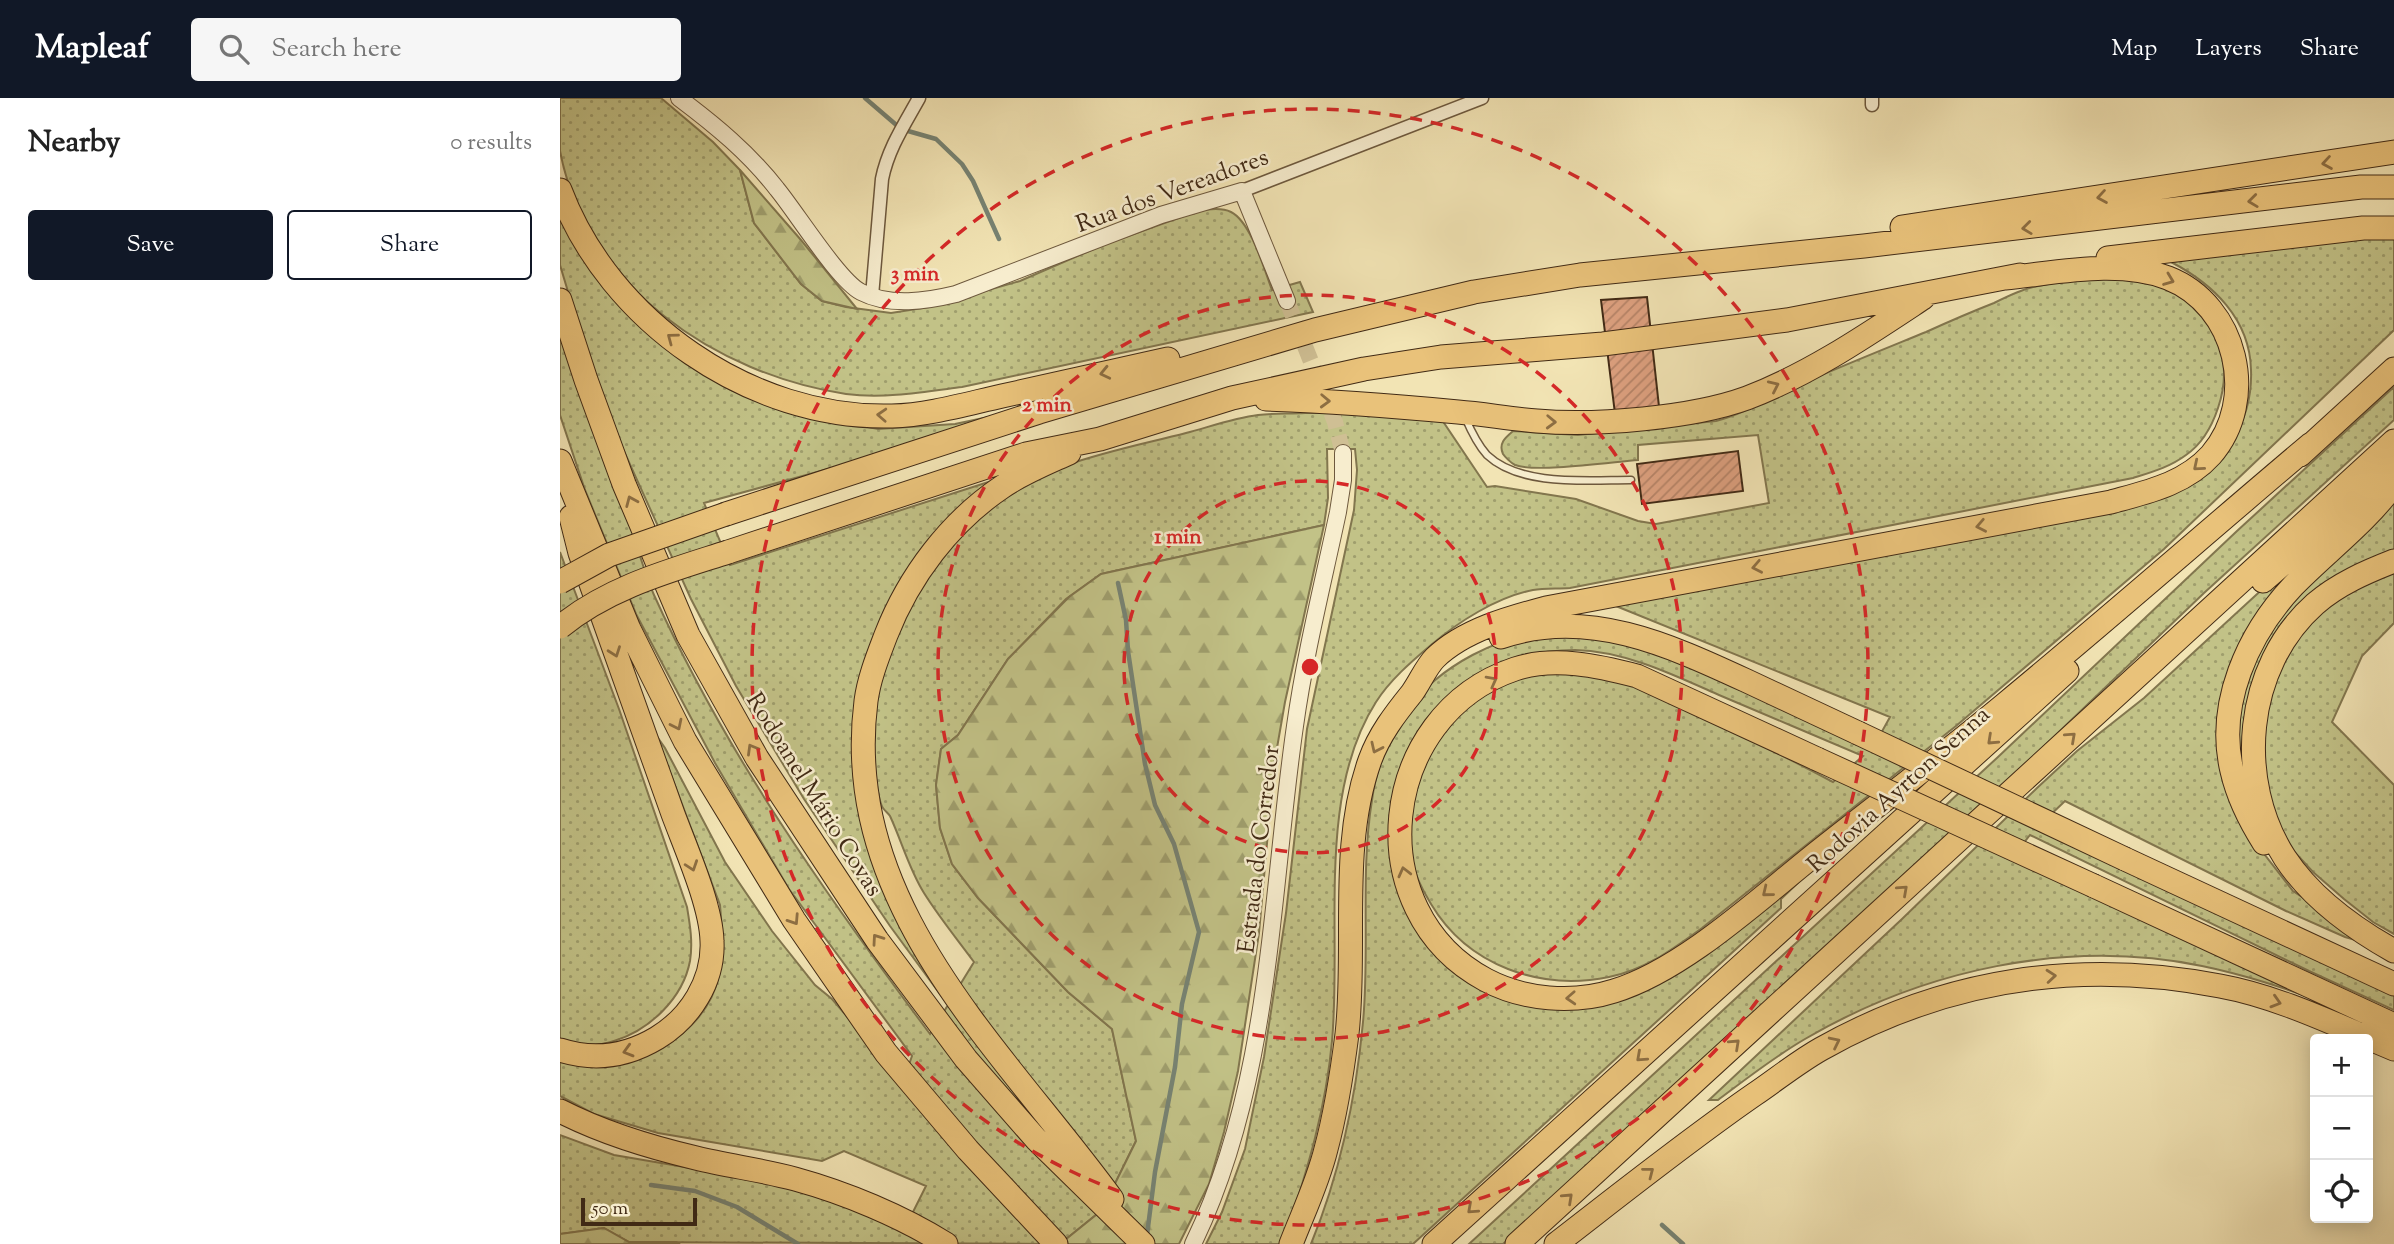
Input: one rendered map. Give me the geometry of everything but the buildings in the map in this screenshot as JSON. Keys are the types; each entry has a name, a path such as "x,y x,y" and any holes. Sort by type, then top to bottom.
{"highway":[{"path":"560,582 609,555 726,514 1039,412 1315,330 1513,285 1680,263 2394,152"},
{"path":"1680,263 1877,245 2361,187 2394,187"},
{"path":"560,190 569,214 589,251 633,305 662,331 722,373 790,402 837,412 892,416 949,408 1267,335 1315,330"},
{"path":"560,628 586,608 631,585 1026,454 1100,439 1232,398 1364,369 1441,358 1615,342 1763,324 2109,258 2363,228 2394,228"},
{"path":"1291,1244 1325,1152 1337,1099 1347,1032 1354,840 1362,788 1382,734 1434,659 1454,643 1516,616 1546,608 2111,502 2156,490 2185,477 2209,457 2227,433 2237,378 2234,354 2226,331 2211,308 2190,289 2167,278 2140,271 2100,269 2005,278"},
{"path":"1232,398 1343,401 1579,423 1660,416 1711,408 1775,386 1853,344 1934,291"},
{"name":"Rodoanel Mário Covas","path":"560,300 624,484 688,635 757,758 810,841 916,995 966,1059 1036,1139 1144,1244"},
{"name":"Rodovia Ayrton Senna","path":"1434,1244 1895,829 2394,369"},
{"path":"1100,439 1003,486 972,510 926,561 908,588 877,659 866,699 865,780 869,814 880,855 897,899 915,933 998,1057 1097,1179 1144,1244"},
{"path":"1517,1244 2394,442"},
{"path":"2312,444 2005,705 1715,934 1664,970 1614,991 1562,999 1510,990 1487,981 1451,955 1436,940 1411,897 1400,856 1400,832 1407,779 1416,756 1441,718 1464,698 1517,668 1545,664 1606,668 1637,676 1817,759 2094,886 2394,1025"},
{"path":"560,461 629,629 685,741 794,920 886,1053 968,1150 1056,1244"},
{"path":"2133,680 2218,621 2394,467"},
{"path":"560,469 580,553 692,867 709,921 712,941 711,962 703,989 688,1012 669,1031 629,1052 602,1056 576,1055 560,1050"},
{"path":"2305,881 2273,857 2250,821 2239,795 2231,769 2228,734 2233,698 2243,660 2255,634 2275,606 2394,484"},
{"path":"2394,561 2361,574 2314,605 2292,629 2265,679 2252,738 2253,769 2261,803 2272,835 2286,860 2328,906 2359,931 2394,951"},
{"path":"1413,691 1452,659 1488,641 1519,631 1550,625 1615,630 1687,653 2394,984"},
{"path":"1556,1244 1718,1119 1820,1049 1883,1019 1941,996 1997,982 2053,975 2110,974 2222,986 2287,1006 2394,1049"},
{"path":"560,1111 588,1125 637,1142 695,1158 795,1179 845,1196 946,1244"}],"street":[{"path":"679,98 741,148 775,186 843,276 862,293 872,296 882,179 892,145 919,98"},
{"name":"Rua dos Vereadores","path":"872,296 900,301 928,301 956,294 1161,215 1242,191 1482,98"},
{"path":"1242,191 1287,301"},
{"name":"Estrada do Corredor","path":"1193,1244 1205,1219 1231,1143 1260,1012 1272,932 1295,723 1338,512 1343,480 1343,453"}],"lane":[{"path":"1463,412 1474,438 1488,456 1503,466 1524,474 1562,480 1631,480"}],"green space":[{"path":"560,98 661,98 713,142 740,170 754,223 801,284 822,301 891,313 929,307 1020,281 1103,245 1198,211 1219,209 1231,212 1245,225 1272,290 1300,282 1313,312 962,387 875,396 846,394 797,383 750,367 705,344 664,316 628,282 597,244 574,200 560,151"},
{"path":"740,170 857,309 822,301 801,284 754,223"},
{"path":"560,211 589,265 618,301 655,336 731,390 786,411 878,429 955,424 1031,408 960,433 704,503 730,565 1021,473 942,527 919,554 884,611 869,649 854,727 854,770 872,859 909,933 950,1001 974,962 924,893 890,816 882,805 876,778 874,740 877,702 899,629 916,594 938,562 962,533 990,507 1034,479 1058,468 1109,452 1249,416 1374,413 1442,420 1487,487 1576,499 1638,521 1656,524 1769,503 1758,435 1638,445 1638,460 1539,468 1515,465 1503,454 1502,443 1513,431 1578,435 1716,421 2028,288 2089,278 2134,279 2160,285 2182,297 2200,312 2214,332 2222,355 2224,380 2216,415 2202,440 2180,459 2147,474 1570,588 1519,593 1479,612 1431,645 1394,679 1376,702 1357,739 1345,780 1338,822 1335,867 1334,1000 1329,1066 1315,1138 1287,1231 1281,1244 1206,1244 1222,1212 1245,1149 1264,1057 1286,913 1307,729 1354,510 1357,470 1355,449 1327,449 1328,498 1324,525 1101,574 1066,599 1008,659 958,735 941,749 936,785 940,828 952,864 978,898 1068,992 1112,1029 1136,1141 1102,1210 1060,1244 629,1242 604,1228 560,1234 560,1135 614,1155 803,1187 846,1200 907,1224 926,1186 844,1151 822,1161 658,1133 594,1114 560,1096 560,1062 622,1062 659,1049 676,1038 703,1011 713,994 719,975 722,949 720,905 656,735 725,862 772,931 815,985 832,999 903,1082 912,1056 789,889 715,763 636,614 585,490 560,415 560,331 650,585 682,654 713,711 816,876 930,1034 948,1005 890,926 804,799 736,686 691,599 618,438 590,365 560,265"},
{"path":"2394,236 2394,330 2164,549 1956,726 1702,928 1647,964 1622,974 1583,980 1532,976 1485,958 1446,926 1417,878 1412,861 1410,834 1413,797 1421,767 1430,748 1450,722 1492,690 1523,677 1558,670 1593,670 1633,682 1833,782 1863,756 1667,672 1631,659 1594,651 1556,651 1519,657 1484,671 1453,692 1418,733 1403,763 1394,809 1397,857 1412,899 1438,936 1472,965 1512,985 1556,996 1602,995 1647,982 1692,956 1823,859 1781,899 1781,908 1413,1244 1311,1244 1338,1163 1360,1050 1365,994 1368,828 1374,789 1384,753 1394,731 1406,711 1435,680 1472,655 1514,638 1557,632 1603,636 1675,656 1875,744 1890,717 1606,602 2056,518 2174,489 2211,464 2233,438 2247,407 2251,370 2244,335 2226,305 2201,281 2171,262 2335,240"},
{"path":"2394,387 2394,420 2204,593 2018,771 1503,1244 1469,1244 1998,757"},
{"path":"2394,493 2394,553 2282,629 2244,788 2238,758 2238,707 2260,637"},
{"path":"1324,525 1274,765 1259,933 1238,1071 1209,1184 1179,1244 1060,1244 1102,1210 1136,1141 1112,1029 1068,992 978,898 952,864 940,828 936,785 941,749 958,735 1008,659 1069,597 1101,574"},
{"path":"2319,537 2295,570 2230,685 2251,837 2293,891 2355,932 2366,943 2345,937 2286,911 2065,801 2043,822 2394,988 2394,1010 2030,835 2012,858 2329,1004 2234,974 2151,958 2099,956 1997,966 1947,978 1850,1015 1794,1046 1718,1100 1709,1100 2077,751 2144,698"},
{"path":"560,552 619,709 687,907 691,934 691,954 686,975 663,1011 627,1036 594,1045 560,1043"},
{"path":"2394,569 2394,623 2362,656 2332,722 2394,785 2394,934 2373,922 2344,899 2289,846 2274,818 2265,788 2262,724 2284,657 2306,626 2337,597"},
{"path":"604,1228 629,1242 680,1244 560,1244 560,1234"}],"waterway":[{"path":"865,98 901,129 936,139 962,164 973,181 999,239"},
{"path":"1118,583 1126,620 1145,764 1155,805 1174,844 1199,932 1182,1004 1175,1067 1155,1172 1147,1235"},
{"path":"651,1185 695,1191 737,1207 798,1244"},
{"path":"1662,1225 1683,1244"}],"tunnel":[{"path":"1287,301 1335,422 1343,453"}]}
